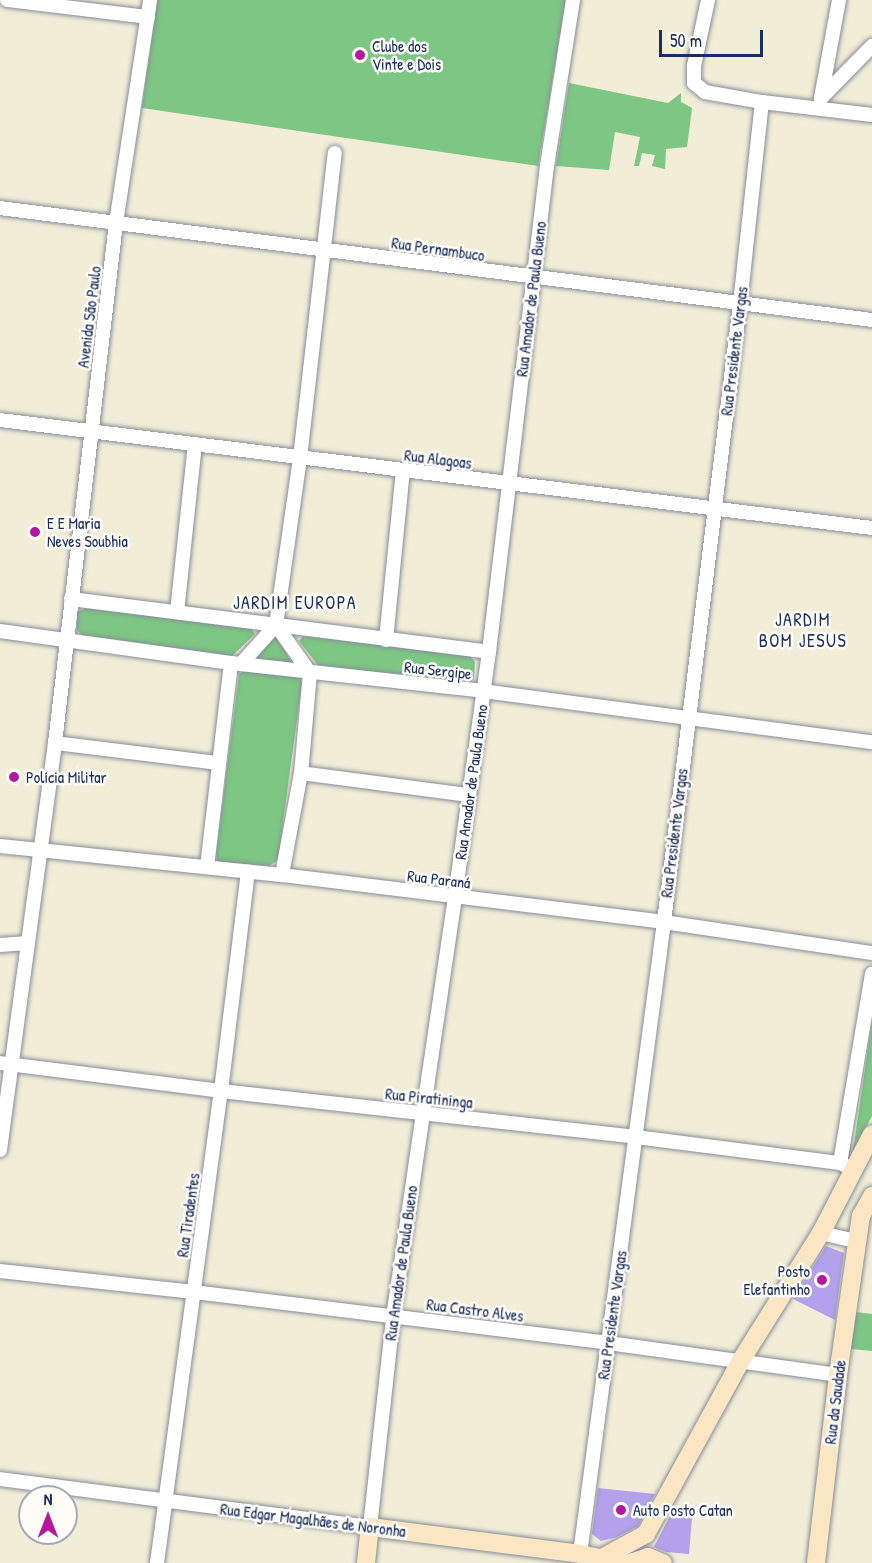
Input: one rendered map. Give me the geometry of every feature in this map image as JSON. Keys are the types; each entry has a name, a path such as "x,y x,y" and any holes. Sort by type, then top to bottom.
{"street":[{"path":"7,0 148,17"},
{"name":"Avenida São Paulo","path":"0,1150 5,1063 28,943 41,850 116,223 150,0"},
{"name":"Rua Amador de Paula Bueno","path":"366,1563 393,1317 489,652 547,166 573,0"},
{"path":"708,0 694,66 694,83 705,92 762,102 820,103 872,115"},
{"path":"820,103 839,0"},
{"path":"820,103 872,46"},
{"name":"Rua Presidente Vargas","path":"579,1558 664,922 740,304 762,102"},
{"path":"207,867 218,763 236,664 276,625 300,458 336,153"},
{"name":"Rua Pernambuco","path":"0,208 872,320"},
{"name":"Rua Alagoas","path":"0,420 872,528"},
{"path":"177,612 195,444"},
{"path":"386,640 403,471"},
{"name":"Rua Sergipe","path":"71,599 489,652"},
{"path":"276,625 310,673 301,772 282,876"},
{"name":"Rua Sergipe","path":"0,631 236,664 483,691 872,742"},
{"path":"55,743 218,763"},
{"path":"301,772 468,795"},
{"name":"Rua Paraná","path":"0,846 207,867 664,922 872,953"},
{"name":"Rua Tiradentes","path":"157,1563 221,1091 248,872"},
{"path":"0,945 28,943"},
{"path":"630,1562 740,1362 821,1233 847,1166 872,974"},
{"name":"Rua Piratininga","path":"5,1063 221,1091 636,1137 847,1166"},
{"path":"847,1166 872,1134"},
{"name":"Rua da Saudade","path":"816,1563 857,1241 861,1216 872,1197"},
{"path":"821,1233 857,1241"},
{"name":"Rua Castro Alves","path":"0,1272 194,1292 608,1343 838,1376"},
{"name":"Rua Edgar Magalhães de Noronha","path":"0,1479 370,1527 579,1558 604,1557 630,1562 648,1557 663,1563"},
{"path":"604,1557 646,1534 654,1521"}],"green space":[{"name":"Clube dos Vinte e Dois","path":"157,0 566,0 538,166 142,108"},
{"path":"569,83 668,103 681,93 681,102 692,108 687,147 666,149 665,169 652,166 655,155 642,153 639,166 634,166 640,137 615,132 609,170 556,166"},
{"path":"86,608 251,628 255,634 231,657 84,637 77,630 77,612"},
{"path":"276,636 291,661 290,666 257,663 255,659"},
{"path":"303,636 469,655 475,662 474,679 467,685 321,669 299,641"},
{"path":"245,670 298,676 302,682 278,860 269,866 218,862 216,855 239,674"},
{"path":"872,1021 872,1116 853,1151"},
{"path":"856,1312 872,1314 872,1351 851,1349"}],"building":[{"name":"Posto Elefantinho","path":"826,1246 844,1253 835,1320 793,1299"},
{"name":"Auto Posto Catan","path":"598,1488 655,1494 638,1526 617,1537 601,1541 592,1534"},
{"path":"675,1506 693,1506 689,1554 666,1552 654,1547"}],"place":[{"name":"Clube dos Vinte e Dois","path":"360,55"},
{"name":"E E Maria Neves Soubhia","path":"35,532"},
{"name":"Polícia Militar","path":"14,777"},
{"name":"Posto Elefantinho","path":"822,1280"},
{"name":"Auto Posto Catan","path":"621,1510"}],"district":[{"name":"JARDIM EUROPA","path":"295,603"},
{"name":"JARDIM BOM JESUS","path":"803,631"}]}
